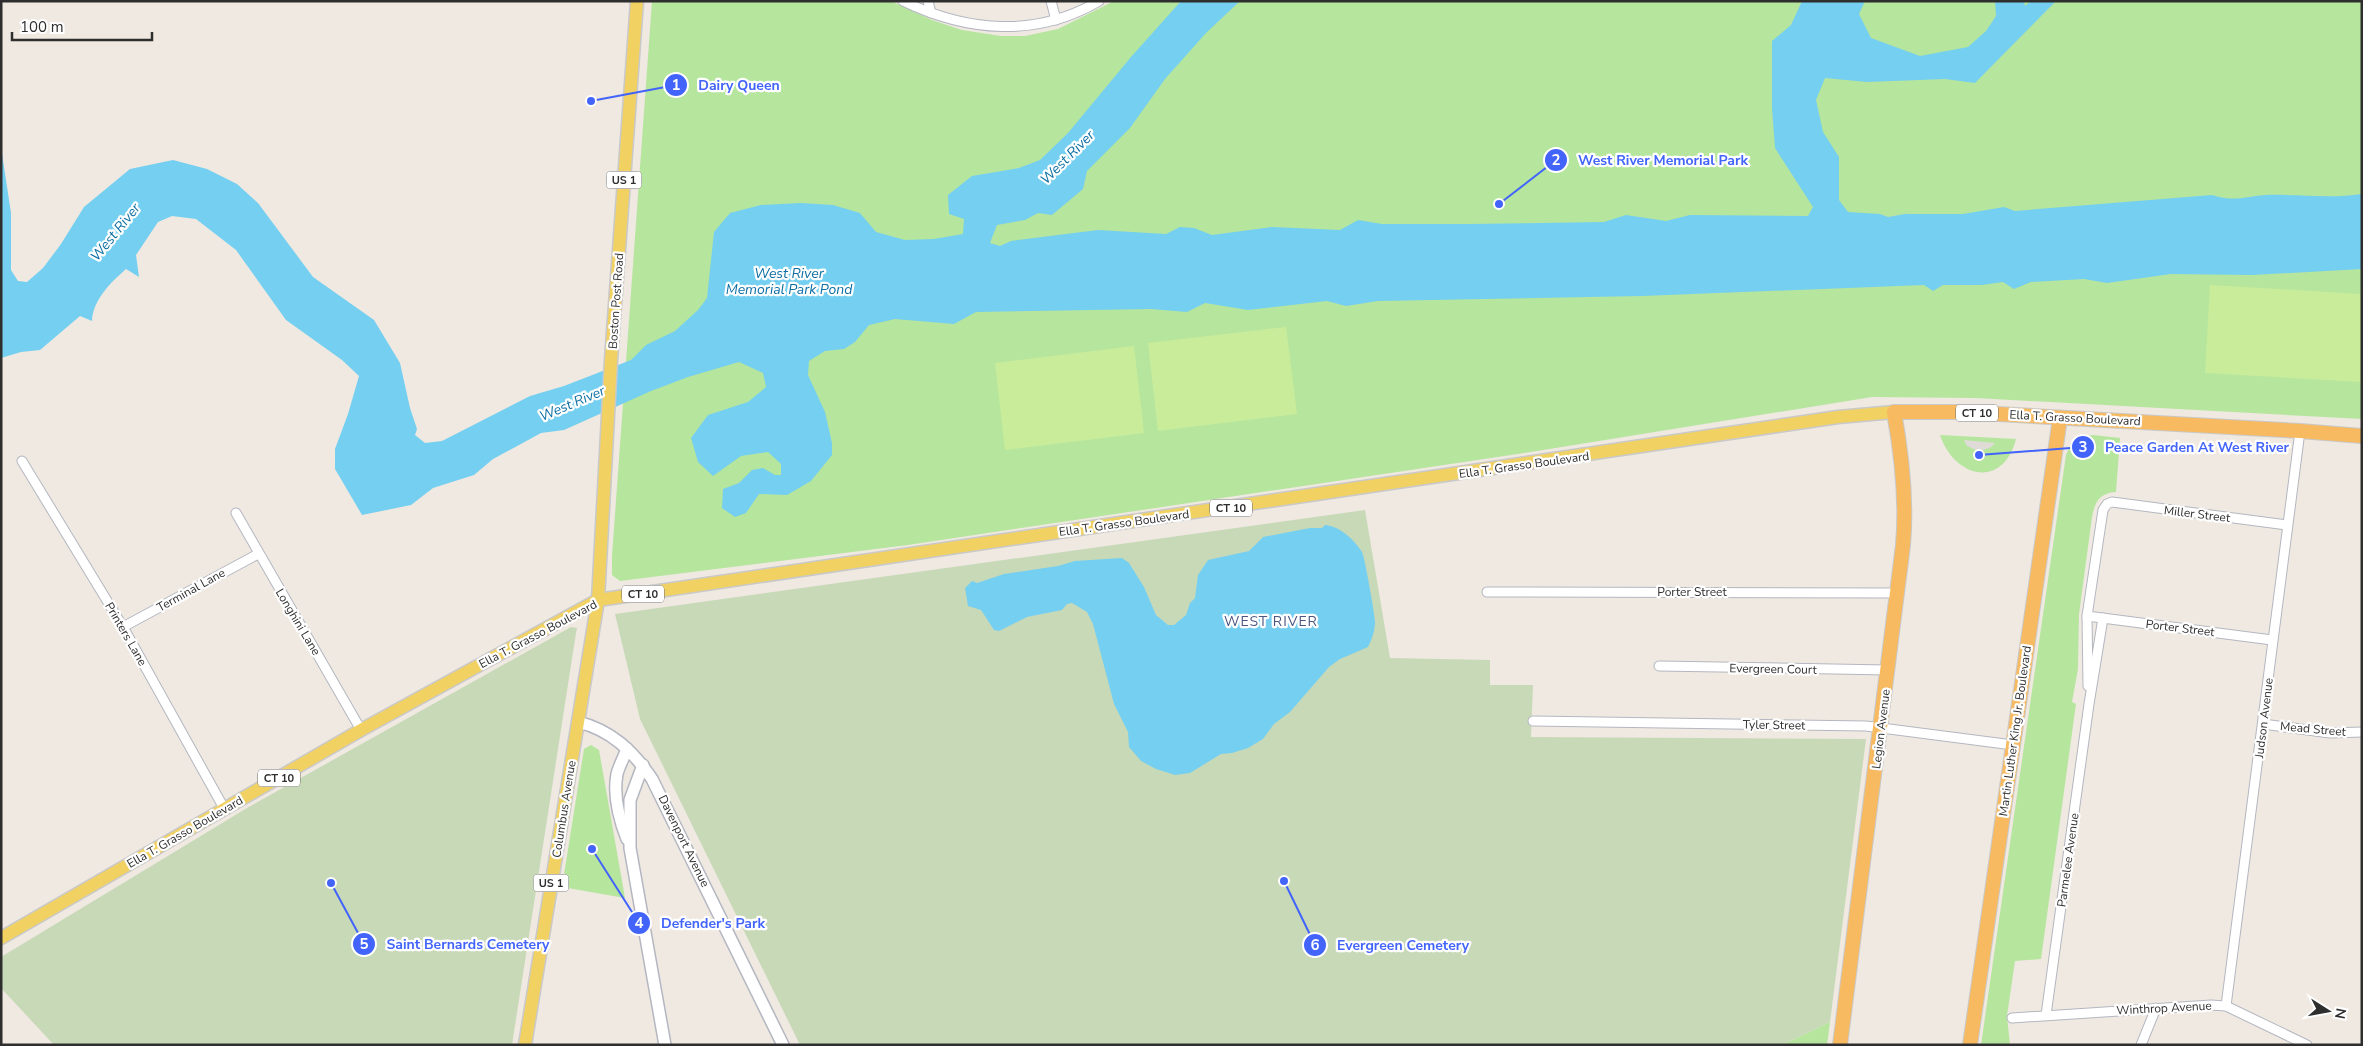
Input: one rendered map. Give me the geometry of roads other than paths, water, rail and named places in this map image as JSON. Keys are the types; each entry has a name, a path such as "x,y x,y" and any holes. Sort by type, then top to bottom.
{"highway":[{"name":"Ella T. Grasso Boulevard","path":"1894,412 1962,412 2362,436"},
{"name":"Legion Avenue","path":"1840,1045 1898,593 1904,532 1905,496 1902,458 1894,412"},
{"name":"Martin Luther King Jr. Boulevard","path":"1970,1045 2060,418"}],"main road":[{"name":"Boston Post Road","path":"598,600 611,360 637,1"},
{"name":"Ella T. Grasso Boulevard","path":"1,938 361,730 598,600 1838,417 1894,412"},
{"name":"US 1","path":"578,722 598,600"},
{"name":"Davenport Avenue","path":"578,722 604,731 627,749 643,765 664,800 784,1045"},
{"name":"Columbus Avenue","path":"525,1045 578,722"},
{"path":"627,749 617,774 616,796 621,823 630,848 665,1045"},
{"path":"630,848 630,800 643,765"}],"street":[{"path":"903,1 931,13 987,27 1013,28 1056,20 1099,1"},
{"path":"928,1 931,13"},
{"path":"1051,1 1056,20"},
{"name":"Judson Avenue","path":"2226,1006 2264,724 2272,640 2300,431"},
{"name":"Printers Lane","path":"22,461 123,627 225,810"},
{"name":"Miller Street","path":"2107,504 2112,502 2287,525"},
{"name":"Parmelee Avenue","path":"2089,704 2087,616 2104,510 2107,504"},
{"name":"Longhini Lane","path":"236,513 361,730"},
{"name":"Terminal Lane","path":"123,627 258,554"},
{"name":"Porter Street","path":"1487,592 1898,593"},
{"name":"Porter Street","path":"2087,616 2272,640"},
{"name":"Parmelee Avenue","path":"2046,1015 2089,704 2103,618"},
{"name":"Evergreen Court","path":"1659,666 1888,670"},
{"name":"Tyler Street","path":"1533,721 1881,727 2013,745"},
{"name":"Mead Street","path":"2264,724 2330,732 2362,732"},
{"name":"Winthrop Avenue","path":"2012,1018 2156,1008 2226,1006 2306,1045"},
{"path":"2141,1045 2156,1008"}],"water":[{"name":"West River Memorial Park Pond","path":"1181,1 1240,1 1206,33 1165,79 1130,128 1087,171 1083,189 1052,215 1038,213 1025,220 997,225 990,243 1000,246 1011,241 1098,230 1166,234 1180,227 1194,228 1212,235 1272,227 1340,230 1358,220 1382,224 1470,224 1604,222 1626,215 1666,221 1690,215 1808,216 1813,207 1775,148 1772,108 1772,41 1791,25 1802,1 1865,1 1859,14 1871,38 1920,56 1968,47 1986,31 1996,16 1995,1 2024,1 2025,6 2031,1 2056,1 1975,83 1945,79 1867,82 1825,78 1816,100 1823,132 1839,157 1839,200 1848,212 1880,214 1888,217 1905,214 1963,214 2004,207 2015,211 2212,195 2233,199 2265,195 2338,196 2362,194 2362,269 2252,275 2171,274 2107,283 2084,279 2031,282 2014,289 2003,282 1982,285 1943,285 1933,291 1924,285 1642,296 1378,301 1346,306 1327,301 1248,310 1205,303 1187,312 1151,309 976,312 954,324 895,319 869,325 855,342 844,349 825,351 809,361 808,375 825,412 832,443 832,455 811,481 787,495 759,494 746,513 735,517 722,508 723,489 739,483 752,470 763,468 775,475 781,475 781,464 768,452 741,456 713,476 698,462 691,438 708,415 748,402 766,387 763,373 739,362 688,377 651,391 564,430 541,433 493,459 474,475 433,488 411,505 362,515 335,469 335,449 359,376 342,360 286,320 236,250 196,219 172,216 158,222 136,255 139,277 126,269 120,274 103,292 95,306 92,321 80,316 40,350 21,352 1,358 1,147 11,213 11,270 18,281 27,282 43,268 61,244 84,207 130,169 173,160 207,169 237,184 258,203 313,277 374,320 400,363 410,408 417,429 415,435 425,443 442,441 530,396 564,386 631,360 646,345 675,331 698,310 707,298 714,232 730,213 761,205 801,203 833,205 860,213 876,232 905,240 934,239 963,234 964,219 949,214 948,195 972,176 1019,168 1040,160 1068,133 1131,57"},
{"path":"1325,525 1336,528 1346,534 1362,552 1375,621 1373,635 1368,647 1340,659 1329,667 1290,712 1274,724 1263,739 1248,748 1221,754 1190,773 1175,775 1156,769 1141,761 1129,747 1128,732 1114,704 1093,624 1087,612 1072,603 1067,604 1062,610 1027,617 999,631 994,630 981,610 968,606 965,588 972,581 977,583 1004,574 1058,566 1075,561 1122,558 1129,563 1144,587 1156,615 1168,625 1174,625 1186,615 1190,603 1195,598 1198,575 1208,560 1249,551 1263,537 1310,528 1322,528"}],"place":[{"name":"Dairy Queen","path":"591,101"},
{"name":"West River Memorial Park","path":"1499,204"},
{"name":"Peace Garden At West River","path":"1979,455"},
{"name":"Defender's Park","path":"592,849"},
{"name":"Evergreen Cemetery","path":"1284,881"},
{"name":"Saint Bernards Cemetery","path":"331,883"}],"district":[{"name":"WEST RIVER","path":"1271,621"}],"water label":[{"name":"West River","path":"1067,157"},
{"name":"West River","path":"115,232"},
{"name":"West River","path":"572,403"}]}
